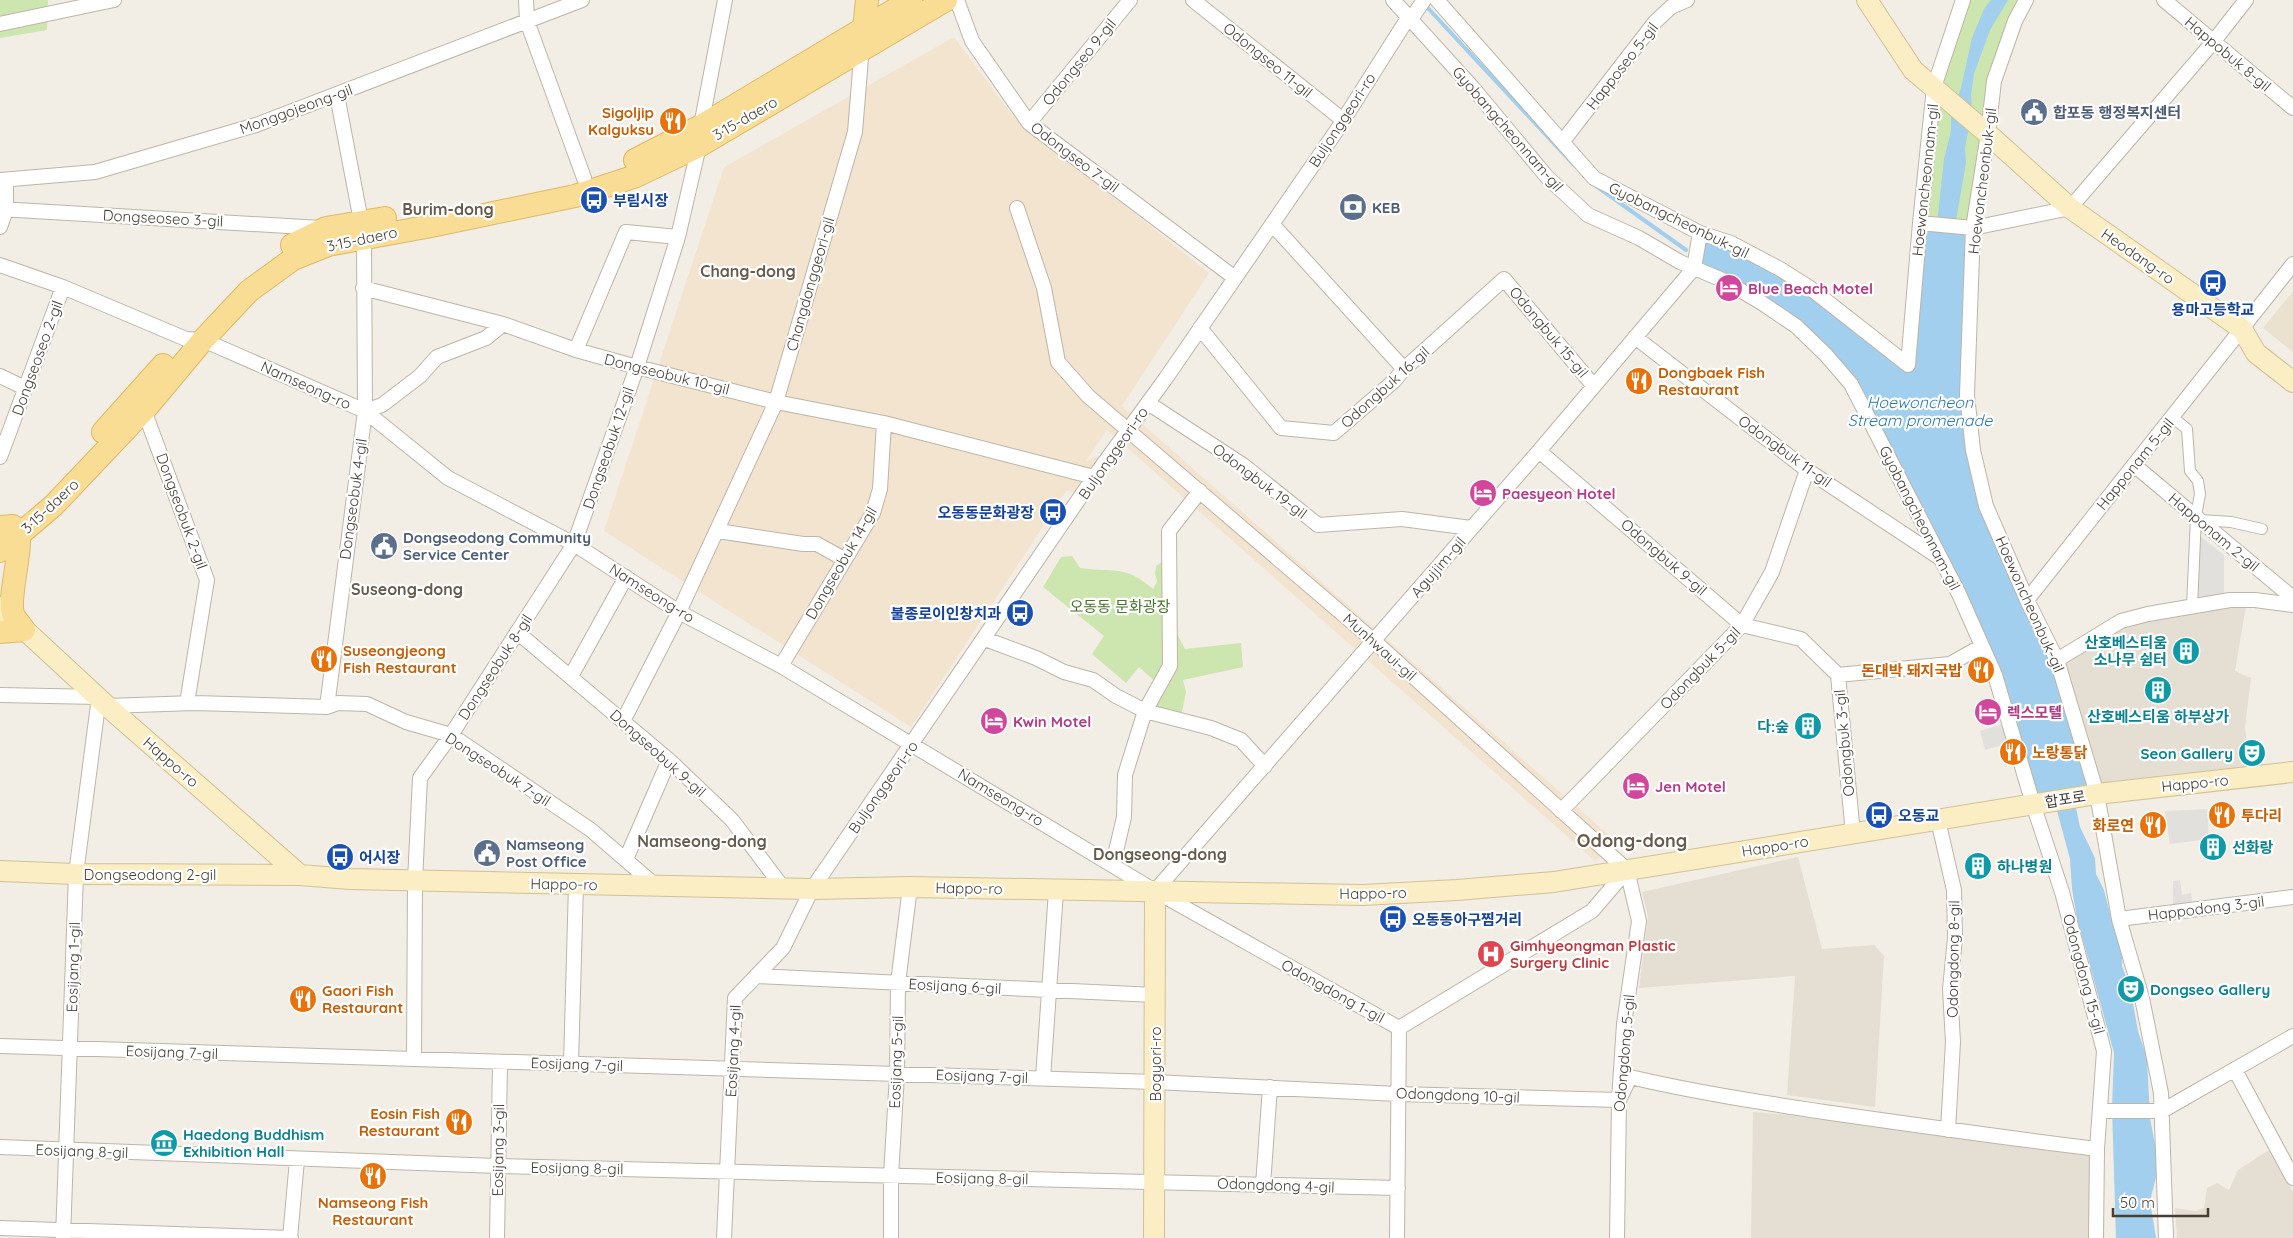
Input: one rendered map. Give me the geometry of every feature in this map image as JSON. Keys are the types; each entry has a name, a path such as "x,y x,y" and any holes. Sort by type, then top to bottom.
{"main road":[{"path":"864,28 868,0"},
{"name":"3·15-daero","path":"0,551 8,532 54,505 195,340 236,284 287,248 326,228 363,229 431,226 575,196 636,176 864,28 911,0"},
{"name":"3·15-daero","path":"195,340 249,291 294,259 363,229 584,178 700,136 862,50 946,0"},
{"path":"1867,0 1912,70 1941,93"},
{"name":"Heodang-ro","path":"1941,93 2070,208 2242,329 2256,353 2293,382"},
{"path":"8,532 20,547 14,581 12,613 24,630"},
{"name":"Happo-ro","path":"0,607 103,702 300,875 415,881 812,889 910,887 1363,895 1554,882 2033,804"},
{"path":"0,632 24,630"},
{"name":"Happo-ro","path":"2097,794 2293,772"},
{"name":"합포로","path":"2033,804 2097,794"},
{"name":"Dongseodong 2-gil","path":"0,871 76,874 300,875"},
{"name":"Bogyori-ro","path":"1154,1238 1155,891"}],"street":[{"path":"0,24 67,5 114,0"},
{"path":"526,0 527,21 584,178"},
{"name":"Monggojeong-gil","path":"3,180 95,172 256,125 582,0"},
{"name":"Dongseobuk 12-gil","path":"574,544 636,367 678,237 700,136 725,0"},
{"name":"Odongseo 7-gil","path":"957,0 972,41 1029,123 1235,278"},
{"name":"Odongseo 9-gil","path":"1029,123 1130,0"},
{"name":"Odongseo 11-gil","path":"1193,0 1343,120"},
{"name":"Gyobangcheonnam-gil","path":"1394,0 1473,88 1547,177 1588,215 1639,238 1694,268 1725,281 1796,326 1846,377 1941,558 1995,675 2033,804"},
{"name":"Buljonggeori-ro","path":"812,889 985,639 1094,477 1235,278 1424,0"},
{"name":"Gyobangcheonbuk-gil","path":"1437,0 1594,178 1700,233 1731,243 1780,269 1810,288 1908,365"},
{"name":"Happoseo 5-gil","path":"1563,141 1655,22 1671,7 1687,0"},
{"name":"Hoewoncheonnam-gil","path":"1908,365 1920,223 1941,93 1963,0"},
{"name":"Hoewoncheonbuk-gil","path":"2026,0 2015,21 1994,81 1985,131 1973,228 1967,395 1973,450 1986,506 2027,600 2058,660 2097,794 2119,919 2142,998 2161,1093 2166,1238"},
{"name":"Happobuk 8-gil","path":"2164,0 2293,108"},
{"path":"1920,223 1973,228 2070,208 2214,41 2246,0"},
{"name":"Changdonggeori-gil","path":"623,720 680,612 776,402 855,132 864,28"},
{"path":"337,95 363,229 365,411 382,405 420,376 437,357 486,338 503,324"},
{"path":"0,227 3,210 3,180"},
{"name":"Munhwaui-gil","path":"1017,208 1044,288 1058,362 1088,396 1374,641 1627,870"},
{"name":"Dongseoseo 3-gil","path":"3,210 326,228"},
{"path":"1272,224 1404,369"},
{"path":"576,350 626,232 678,237"},
{"path":"1694,268 1700,233"},
{"name":"Happonam 5-gil","path":"2027,600 2293,264"},
{"name":"Namseong-ro","path":"0,265 63,286 365,411 448,478 574,544 680,612 781,666 1114,864 1155,891"},
{"name":"Agujjim-gil","path":"1155,891 1539,451 1694,268"},
{"name":"Odongbuk 16-gil","path":"1200,328 1281,428 1334,433 1394,381 1404,369 1504,279"},
{"name":"Odongbuk 15-gil","path":"1504,279 1594,385"},
{"name":"Dongseoseo 2-gil","path":"0,457 63,286"},
{"name":"Dongseobuk 10-gil","path":"363,288 503,324 576,350 636,367 776,402 884,423 1094,477"},
{"name":"Odongbuk 11-gil","path":"1635,337 1808,470 1941,558"},
{"path":"0,376 25,388"},
{"name":"Dongseobuk 2-gil","path":"141,402 207,580 187,703"},
{"name":"Odongbuk 19-gil","path":"1148,403 1243,466 1318,525 1402,519 1471,528"},
{"name":"Dongseobuk 4-gil","path":"327,707 365,411"},
{"path":"2172,417 2187,429 2190,471 2198,481 2200,494 2192,607"},
{"name":"Dongseobuk 14-gil","path":"781,666 873,513 880,489 884,423"},
{"name":"Odongbuk 9-gil","path":"1539,451 1742,625"},
{"name":"Happonam 2-gil","path":"2134,465 2293,598"},
{"name":"Odongbuk 5-gil","path":"1561,811 1742,625 1772,572 1808,470"},
{"path":"1114,864 1124,818 1125,775 1145,711 1170,666 1169,531 1200,491"},
{"path":"2198,518 2231,522 2262,529"},
{"path":"718,531 803,544 817,544 844,559"},
{"name":"Dongseobuk 8-gil","path":"414,1059 415,881 420,778 451,735 574,544"},
{"path":"571,676 626,578"},
{"path":"2058,660 2121,621 2230,600 2255,600 2293,605"},
{"name":"Odongbuk 3-gil","path":"1742,625 1802,639 1838,675 1853,834"},
{"name":"Dongseobuk 9-gil","path":"517,632 669,760 732,820 784,888"},
{"path":"985,639 1036,658 1064,672 1092,680 1116,696 1145,711 1211,728 1241,740 1265,766"},
{"path":"1838,675 1950,664 1982,646"},
{"name":"Dongseobuk 7-gil","path":"0,695 103,702 327,707 338,703 367,704 406,722 451,735 591,830 656,886"},
{"name":"Eosijang 1-gil","path":"63,1234 76,874 103,702"},
{"path":"626,859 669,760"},
{"name":"Odongdong 15-gil","path":"2033,804 2062,892 2104,1051 2097,1149 2096,1238"},
{"name":"Odongdong 8-gil","path":"1938,820 1954,890 1955,938 1950,989 1953,1042 1948,1130"},
{"name":"Odongdong 1-gil","path":"1155,891 1399,1028 1592,911 1627,870"},
{"name":"Odongdong 5-gil","path":"1617,1238 1619,1100 1624,1024 1639,921 1627,870"},
{"path":"571,1064 576,884"},
{"name":"Eosijang 5-gil","path":"891,1238 891,1176 897,1074 898,983 910,887"},
{"name":"Eosijang 4-gil","path":"724,1238 735,998 783,948 812,889"},
{"path":"1043,1078 1056,891"},
{"name":"Happodong 3-gil","path":"2119,919 2293,897"},
{"name":"Eosijang 6-gil","path":"756,976 1155,995"},
{"path":"1397,1238 1399,1028"},
{"path":"2100,1110 2162,1111 2293,1036"},
{"name":"Eosijang 7-gil","path":"0,1046 1154,1082"},
{"name":"Eosijang 3-gil","path":"497,1238 500,1062"},
{"path":"2235,1070 2289,1159 2293,1178"},
{"path":"1619,1100 1630,1077 1672,1087 1745,1100 1948,1130 2097,1149"},
{"name":"Odongdong 10-gil","path":"1154,1082 1398,1094 1619,1100"},
{"path":"1264,1185 1270,1087"},
{"name":"Eosijang 8-gil","path":"0,1148 497,1166 1154,1182"},
{"path":"0,1228 63,1234 290,1238 297,1160"},
{"name":"Odongdong 4-gil","path":"1154,1182 1398,1188"}],"shaded area":[{"path":"954,37 1013,116 1209,273 1122,406 1618,843 1595,861 1107,430 1086,461 1098,456 1101,460 1077,494 1067,490 911,727 604,531 724,167"},
{"path":"2293,291 2293,352 2263,328"},
{"path":"2195,532 2224,555 2224,594 2192,602"},
{"name":"산호베스티움 하부상가","path":"2246,606 2235,671 2251,678 2245,727 2250,777 2097,785 2058,660 2121,621 2179,610"},
{"path":"2004,724 2010,743 1985,750 1980,731"},
{"path":"2207,809 2209,839 2170,844 2165,811"},
{"path":"1798,857 1822,949 1874,945 1884,956 1875,1107 1787,1095 1795,976 1639,988 1648,917 1642,892"},
{"path":"2180,880 2182,895 2191,893 2193,906 2151,912 2153,906 2173,905 2173,881"},
{"path":"1753,1112 1815,1117 2091,1154 2090,1238 1751,1238"},
{"path":"2269,1150 2293,1192 2293,1238 2177,1238 2175,1208 2195,1211 2204,1208 2207,1188 2217,1183 2229,1190 2238,1170"}],"green space":[{"path":"0,0 48,0 47,30 0,38"},
{"path":"1963,0 2026,0 2008,40 1973,228 1920,223 1934,87"},
{"name":"오동동 문화광장","path":"1072,556 1080,568 1126,573 1143,581 1153,589 1157,581 1155,574 1156,566 1162,562 1168,565 1175,630 1185,649 1241,643 1243,667 1183,680 1186,692 1181,717 1152,709 1159,685 1139,667 1126,683 1092,654 1104,636 1043,587 1061,557"}],"water":[{"name":"Hoewoncheon Stream promenade","path":"1991,0 2008,0 1990,30 1974,74 1971,95 1972,110 1965,148 1966,163 1955,226 1973,228 1966,385 1986,506 2057,660 2097,794 2074,798 2080,827 2095,858 2096,874 2104,890 2115,933 2123,950 2122,966 2130,987 2138,1031 2147,1058 2150,1118 2159,1165 2150,1201 2156,1238 2116,1238 2112,1108 2114,1053 2077,918 2072,889 2070,859 2056,807 2033,804 1995,675 1851,384 1796,326 1694,268 1700,233 1780,269 1908,364 1920,223 1937,224 1944,159 1951,131 1951,115 1961,88 1972,38 1984,9"}],"waterway":[{"path":"1425,5 1574,165"},
{"path":"1589,181 1686,250"}],"place":[{"name":"합포동 행정복지센터","path":"2034,112"},
{"name":"Sigoljip Kalguksu","path":"673,121"},
{"name":"부림시장","path":"594,200"},
{"name":"KEB","path":"1353,207"},
{"name":"용마고등학교","path":"2213,283"},
{"name":"Blue Beach Motel","path":"1729,288"},
{"name":"Dongbaek Fish Restaurant","path":"1639,381"},
{"name":"Paesyeon Hotel","path":"1483,493"},
{"name":"오동동문화광장","path":"1053,512"},
{"name":"Dongseodong Community Service Center","path":"384,546"},
{"name":"불종로이인창치과","path":"1020,613"},
{"name":"산호베스티움 소나무 쉼터","path":"2186,651"},
{"name":"Suseongjeong Fish Restaurant","path":"324,659"},
{"name":"돈대박 돼지국밥","path":"1981,670"},
{"name":"산호베스티움 하부상가","path":"2158,690"},
{"name":"렉스모텔","path":"1988,712"},
{"name":"Kwin Motel","path":"994,721"},
{"name":"다:숲","path":"1808,726"},
{"name":"노랑통닭","path":"2013,752"},
{"name":"Seon Gallery","path":"2252,753"},
{"name":"Jen Motel","path":"1636,786"},
{"name":"오동교","path":"1879,815"},
{"name":"투다리","path":"2222,815"},
{"name":"화로연","path":"2153,825"},
{"name":"선화랑","path":"2213,847"},
{"name":"Namseong Post Office","path":"487,853"},
{"name":"어시장","path":"340,857"},
{"name":"하나병원","path":"1978,866"},
{"name":"오동동아구찜거리","path":"1393,919"},
{"name":"Gimhyeongman Plastic Surgery Clinic","path":"1491,954"},
{"name":"Dongseo Gallery","path":"2131,989"},
{"name":"Gaori Fish Restaurant","path":"303,999"},
{"name":"Eosin Fish Restaurant","path":"459,1122"},
{"name":"Haedong Buddhism Exhibition Hall","path":"164,1143"},
{"name":"Namseong Fish Restaurant","path":"373,1176"}],"district":[{"name":"Burim-dong","path":"448,209"},
{"name":"Chang-dong","path":"748,271"},
{"name":"Suseong-dong","path":"407,589"},
{"name":"Odong-dong","path":"1632,840"},
{"name":"Namseong-dong","path":"702,841"},
{"name":"Dongseong-dong","path":"1160,854"}]}
